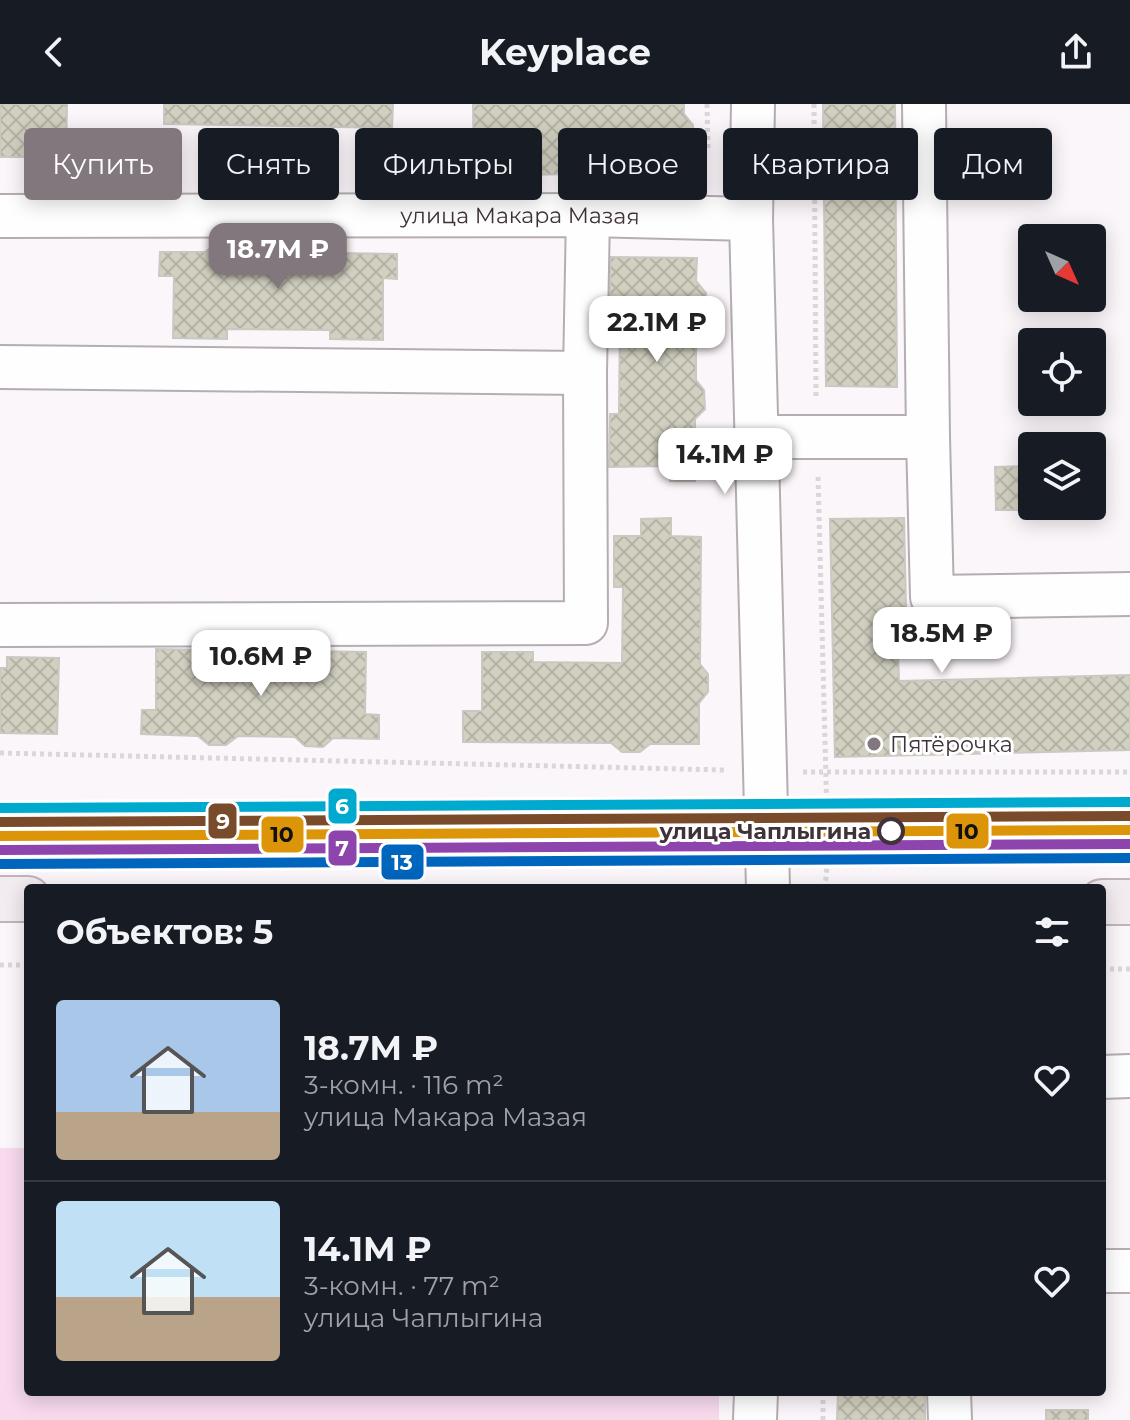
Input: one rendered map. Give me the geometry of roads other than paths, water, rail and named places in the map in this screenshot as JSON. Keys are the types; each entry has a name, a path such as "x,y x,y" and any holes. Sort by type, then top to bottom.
{"main road":[{"path":"0,899 24,899"},
{"path":"1106,902 1130,902"}],"street":[{"path":"753,104 751,219 768,884"},
{"path":"924,104 932,597 1130,594"},
{"path":"0,625 586,623 588,215"},
{"name":"улица Макара Мазая","path":"0,216 588,215 751,219"},
{"path":"0,367 585,373"},
{"path":"756,437 928,437"},
{"path":"1106,1077 1130,1076"},
{"path":"1106,1271 1130,1271"},
{"path":"755,1420 756,1396"},
{"path":"949,1396 950,1420"}],"place":[{"name":"Пятёрочка","path":"874,744"},
{"name":"улица Чаплыгина","path":"891,831"}]}
